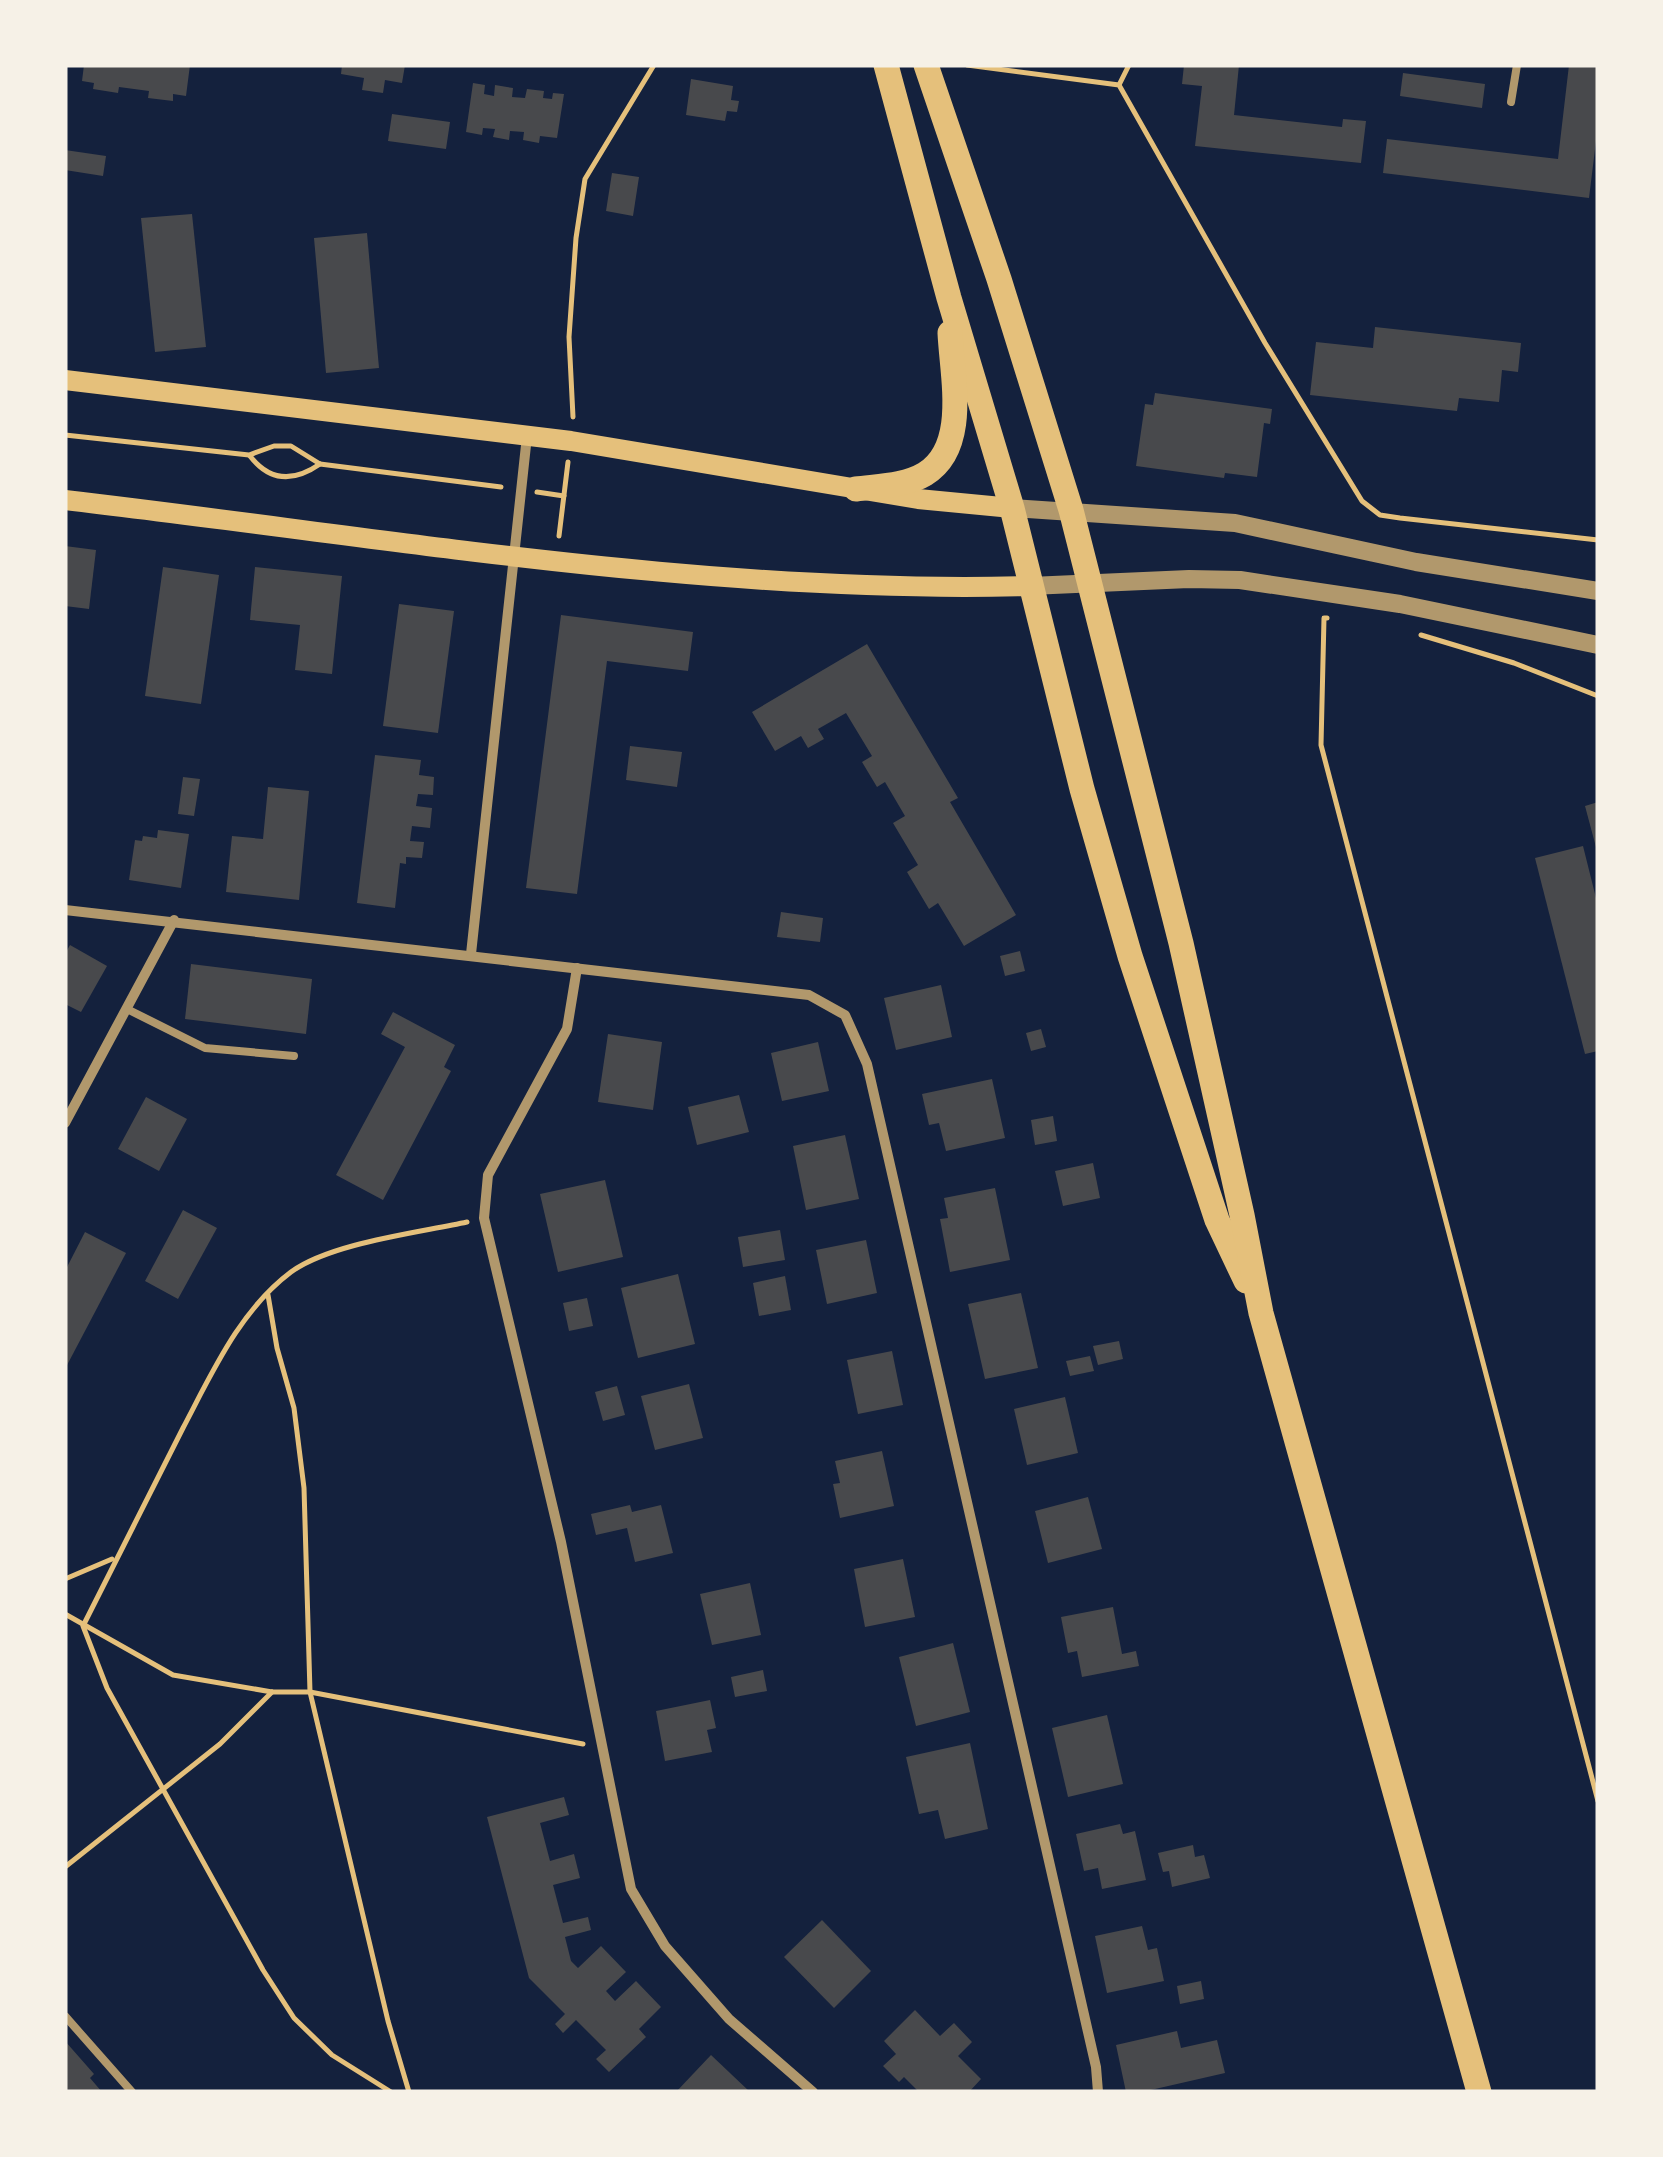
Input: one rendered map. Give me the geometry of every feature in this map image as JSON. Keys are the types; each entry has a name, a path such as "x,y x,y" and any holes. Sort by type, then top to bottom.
{"main road":[{"path":"886,65 949,298 1012,508 1082,789 1160,1053 1217,1220 1261,1313"},
{"path":"926,65 1000,279 1072,510 1181,943 1261,1313 1479,2092"},
{"path":"856,490 924,475 939,463 950,446 954,417 949,298"},
{"path":"65,380 571,440 856,490 1012,508"},
{"path":"65,500 556,560 866,586 1030,586"}],"street":[{"path":"471,954 527,436"},
{"path":"1012,508 1234,523 1281,530 1416,562 1598,591"},
{"path":"1030,586 1240,580 1400,604 1598,645"},
{"path":"65,910 809,995 845,1015 866,1064 1098,2092"},
{"path":"65,1123 174,920"},
{"path":"578,968 567,1029 488,1175 484,1218 561,1542 630,1889 666,1946 729,2019 813,2092"}],"lane":[{"path":"1511,102 1516,65"},
{"path":"126,1009 205,1048 294,1056"},
{"path":"65,2016 132,2092"}],"path":[{"path":"556,560 573,418 569,337 576,238 585,179 654,65"},
{"path":"967,65 1118,86"},
{"path":"1118,86 1129,65"},
{"path":"1118,86 1265,343 1362,501 1380,515 1598,540"},
{"path":"65,435 249,455 274,446 291,446 320,464 564,496"},
{"path":"249,455 256,465 278,478 293,478 320,464"},
{"path":"1342,620 1324,618 1322,745 1598,1801"},
{"path":"1415,633 1514,663 1598,696"},
{"path":"391,2092 332,2055 294,2018 262,1970 107,1688 83,1626 228,1342 268,1295 292,1272 325,1254 484,1218"},
{"path":"268,1295 276,1348 294,1408 304,1488 310,1692 388,2022 409,2092"},
{"path":"65,1580 115,1558"},
{"path":"65,1614 174,1675 272,1692 310,1692 600,1748"},
{"path":"65,1867 220,1744 272,1692"}],"building":[{"path":"84,65 190,65 186,96 173,94 173,101 148,98 149,91 119,87 118,93 93,89 94,83 82,81"},
{"path":"342,65 405,65 402,83 385,80 383,93 362,90 364,78 341,74"},
{"path":"1184,65 1239,65 1234,115 1342,127 1343,119 1366,121 1361,163 1195,146 1202,86 1182,84"},
{"path":"1569,65 1598,65 1598,125 1589,198 1383,173 1387,139 1558,159"},
{"path":"1403,73 1485,84 1482,108 1400,96"},
{"path":"691,79 733,86 731,100 739,101 737,112 727,111 725,121 686,115"},
{"path":"473,83 485,85 484,94 494,96 495,85 513,88 512,97 525,98 527,89 544,91 543,98 552,99 553,93 564,94 557,138 540,136 539,143 523,140 524,132 510,131 509,140 493,137 495,129 483,128 482,135 466,132"},
{"path":"392,114 450,122 446,149 388,141"},
{"path":"65,150 106,156 103,176 65,170"},
{"path":"612,173 639,177 633,216 606,211"},
{"path":"192,214 206,347 155,352 141,218"},
{"path":"367,233 379,368 326,373 314,238"},
{"path":"1375,327 1521,343 1518,372 1502,370 1499,402 1459,398 1457,411 1310,395 1316,342 1373,348"},
{"path":"1155,393 1272,409 1270,424 1264,423 1257,477 1225,473 1224,478 1136,466 1145,404 1153,405"},
{"path":"65,546 96,550 89,609 65,606"},
{"path":"163,567 219,575 201,704 145,696"},
{"path":"255,567 342,576 332,674 295,670 300,625 250,620"},
{"path":"399,604 454,611 438,733 383,726"},
{"path":"561,615 693,632 688,671 607,661 577,894 526,888"},
{"path":"867,644 958,798 950,802 1016,915 964,946 938,903 929,909 907,872 918,865 893,823 905,816 885,782 877,787 862,762 872,756 846,713 818,729 824,739 808,748 801,736 775,751 752,712"},
{"path":"630,746 682,752 677,787 626,780"},
{"path":"375,755 421,760 419,775 434,777 433,795 418,794 416,806 432,808 430,828 412,826 410,841 424,842 422,858 406,857 406,864 400,863 395,908 357,903"},
{"path":"183,777 200,779 194,816 178,814"},
{"path":"268,787 309,791 299,900 226,892 232,836 263,839"},
{"path":"1598,802 1598,851 1597,851 1585,806"},
{"path":"158,830 189,834 181,888 129,880 135,840 142,841 143,836 157,838"},
{"path":"1583,846 1598,906 1598,1051 1585,1054 1535,858"},
{"path":"781,912 823,918 820,942 777,937"},
{"path":"70,945 107,966 81,1012 65,1004 65,954"},
{"path":"1020,951 1025,971 1005,976 1000,956"},
{"path":"191,964 312,979 306,1034 185,1019"},
{"path":"941,985 952,1037 896,1050 884,998"},
{"path":"393,1012 455,1045 444,1067 451,1071 383,1200 336,1175 405,1047 381,1034"},
{"path":"1041,1029 1046,1047 1031,1051 1026,1033"},
{"path":"608,1034 662,1042 653,1110 598,1102"},
{"path":"818,1042 829,1091 782,1101 771,1053"},
{"path":"992,1079 1005,1138 946,1151 939,1123 929,1125 922,1094"},
{"path":"739,1095 749,1132 697,1145 688,1107"},
{"path":"146,1097 187,1119 159,1171 118,1149"},
{"path":"1053,1116 1057,1141 1035,1145 1031,1120"},
{"path":"845,1135 859,1199 806,1210 793,1146"},
{"path":"1093,1163 1100,1198 1063,1206 1055,1171"},
{"path":"605,1180 623,1257 558,1272 540,1194"},
{"path":"995,1188 1010,1260 950,1272 940,1219 948,1218 944,1198"},
{"path":"183,1210 217,1228 178,1299 145,1281"},
{"path":"780,1230 785,1260 743,1267 738,1237"},
{"path":"85,1232 126,1253 65,1369 65,1271"},
{"path":"866,1240 877,1293 827,1304 816,1250"},
{"path":"678,1274 695,1344 638,1358 621,1288"},
{"path":"785,1276 791,1310 759,1316 753,1283"},
{"path":"1021,1293 1038,1368 985,1379 968,1304"},
{"path":"587,1298 593,1326 569,1331 563,1303"},
{"path":"1119,1341 1123,1359 1098,1365 1093,1346"},
{"path":"892,1351 903,1405 858,1414 847,1360"},
{"path":"1090,1356 1094,1371 1070,1376 1066,1361"},
{"path":"689,1384 703,1438 655,1450 641,1396"},
{"path":"617,1386 625,1415 603,1421 595,1392"},
{"path":"1065,1397 1078,1453 1027,1465 1014,1409"},
{"path":"882,1451 894,1506 840,1518 833,1484 840,1483 835,1461"},
{"path":"1088,1497 1102,1549 1048,1563 1035,1511"},
{"path":"630,1505 632,1512 661,1505 673,1553 635,1562 627,1528 596,1535 591,1514"},
{"path":"903,1559 915,1617 865,1627 854,1569"},
{"path":"750,1583 761,1635 712,1645 700,1594"},
{"path":"1113,1607 1122,1654 1136,1651 1139,1666 1082,1677 1077,1651 1068,1653 1061,1617"},
{"path":"953,1643 970,1712 916,1726 899,1657"},
{"path":"763,1670 767,1691 735,1697 731,1677"},
{"path":"710,1700 716,1728 707,1730 712,1752 665,1761 656,1711"},
{"path":"1107,1715 1123,1784 1068,1797 1052,1728"},
{"path":"970,1743 988,1829 945,1839 938,1810 919,1814 906,1757"},
{"path":"564,1797 569,1815 540,1823 550,1861 574,1854 580,1878 553,1885 563,1923 588,1917 591,1930 565,1937 571,1961 578,1968 601,1946 626,1972 606,1991 615,2001 636,1981 661,2007 639,2029 646,2037 609,2072 596,2059 606,2050 576,2020 563,2033 555,2024 565,2014 529,1978 487,1817"},
{"path":"1120,1824 1123,1834 1135,1831 1146,1880 1102,1889 1098,1868 1084,1871 1076,1834"},
{"path":"1193,1845 1195,1857 1204,1855 1210,1878 1172,1887 1169,1871 1163,1872 1158,1853"},
{"path":"822,1920 871,1971 834,2008 784,1957"},
{"path":"1142,1926 1148,1950 1157,1948 1164,1981 1107,1993 1095,1936"},
{"path":"1201,1981 1204,1999 1180,2004 1177,1986"},
{"path":"915,2010 940,2036 954,2023 972,2042 958,2056 981,2079 969,2092 919,2092 904,2077 899,2082 883,2066 896,2054 884,2041"},
{"path":"1177,2031 1181,2048 1217,2040 1225,2073 1142,2092 1126,2092 1116,2045"},
{"path":"65,2041 94,2074 90,2078 102,2092 65,2092"},
{"path":"711,2055 750,2092 676,2092"}]}
